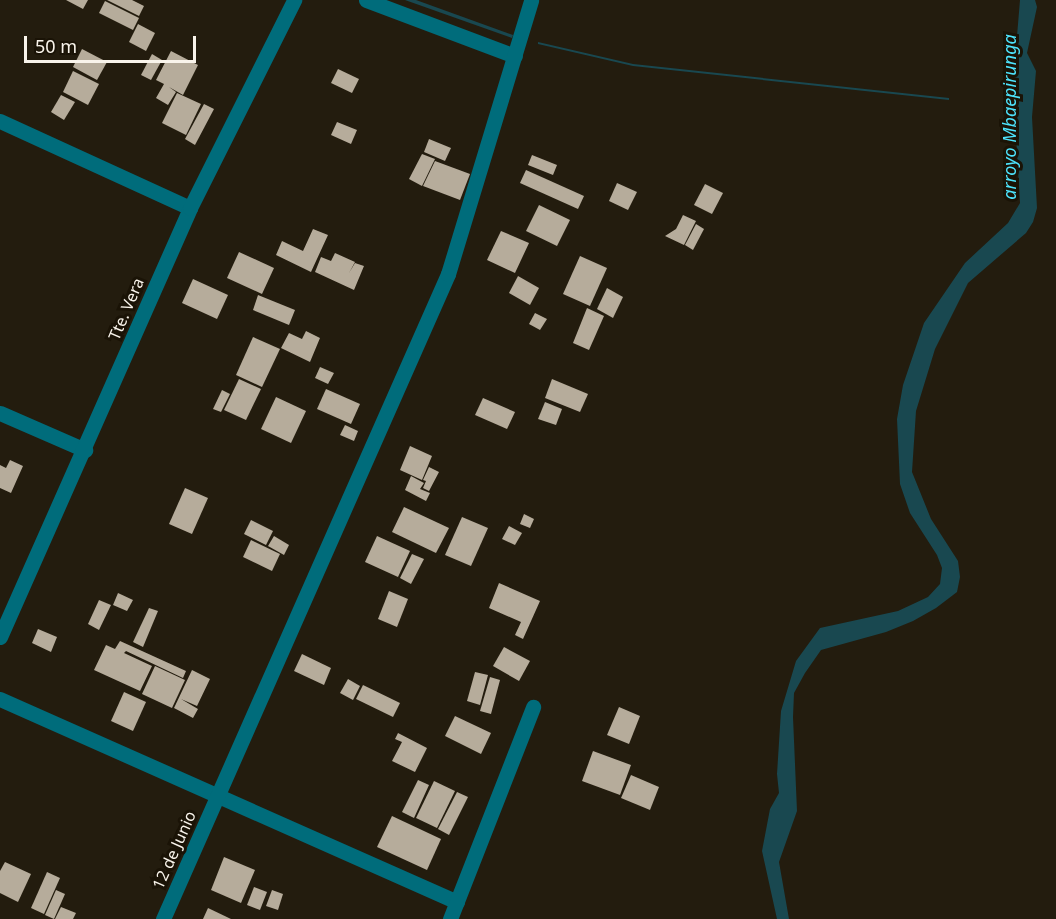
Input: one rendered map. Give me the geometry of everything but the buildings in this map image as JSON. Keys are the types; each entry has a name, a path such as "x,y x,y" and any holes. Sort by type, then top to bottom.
{"street":[{"name":"Tte. Vera","path":"0,637 85,450 190,208 294,0"},
{"path":"366,0 515,56"},
{"name":"12 de Junio","path":"163,919 448,274 531,0"},
{"path":"0,121 190,208"},
{"path":"0,413 85,450"},
{"path":"0,699 457,902"},
{"path":"450,919 533,707"}],"water":[{"path":"405,0 416,0 513,35 512,38"},
{"path":"1020,0 1035,0 1037,7 1027,53 1036,71 1032,117 1037,208 1033,222 1026,233 968,283 935,349 916,411 912,472 931,519 958,561 960,577 957,592 936,608 913,621 886,632 821,650 805,673 794,693 797,811 779,862 789,919 777,919 762,851 770,809 779,793 777,774 781,711 796,661 820,628 898,611 928,597 940,584 942,568 937,555 910,513 900,484 897,419 903,385 924,323 965,263 1008,223 1020,203 1013,84"},
{"path":"538,42 633,64 949,98 949,100 633,66 538,44"}],"water label":[{"name":"arroyo Mbaepirunga","path":"1009,117"}]}
